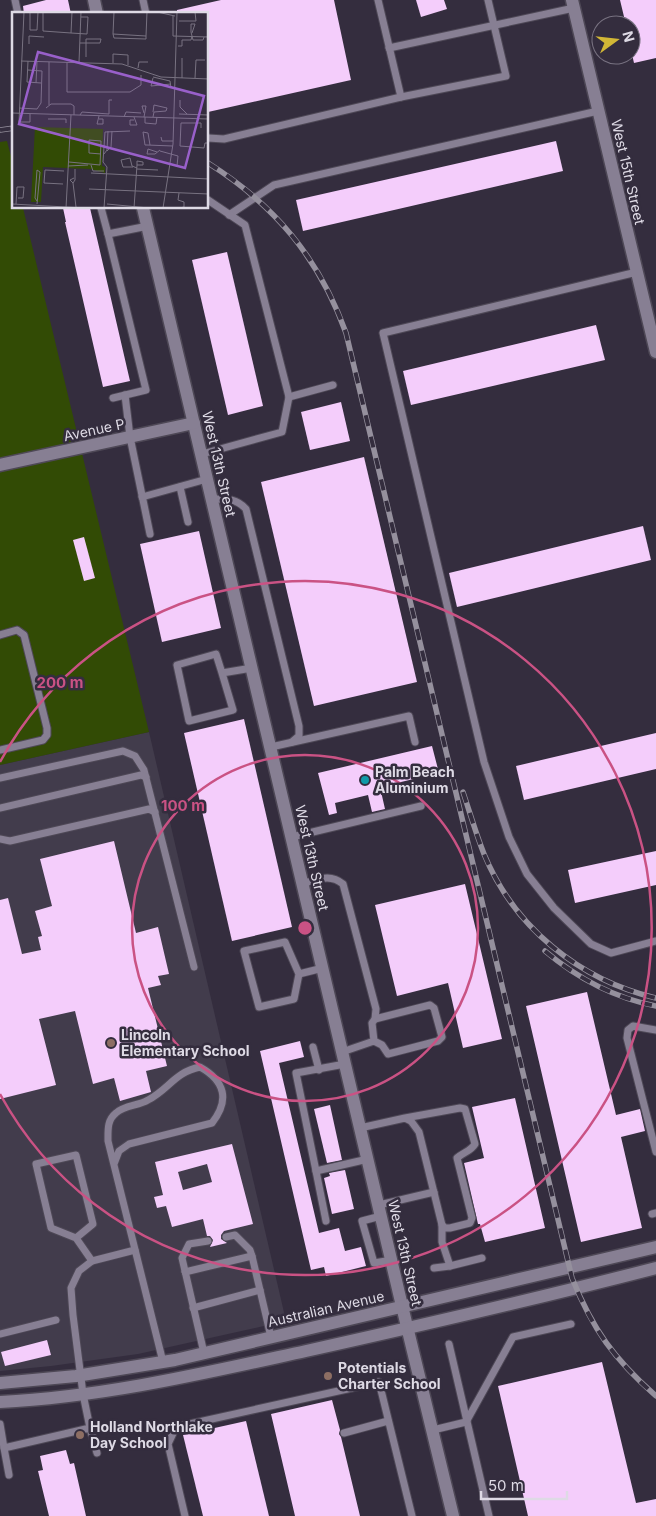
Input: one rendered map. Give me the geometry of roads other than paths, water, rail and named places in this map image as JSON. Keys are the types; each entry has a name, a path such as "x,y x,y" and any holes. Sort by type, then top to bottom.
{"street":[{"name":"West 15th Street","path":"573,4 656,352"},
{"name":"West 13th Street","path":"143,209 453,1516"},
{"name":"Avenue P","path":"0,465 194,423"},
{"name":"Australian Avenue","path":"0,1383 80,1375 163,1362 656,1247"},
{"path":"0,1402 83,1394 177,1379 408,1328 656,1268"}],"lane":[{"path":"378,0 401,97"},
{"path":"209,138 224,140 401,97 506,76 488,0"},
{"path":"389,48 495,25 573,4"},
{"path":"229,215 274,185 598,111"},
{"path":"202,454 282,432 289,397 245,225 209,201"},
{"path":"101,209 146,390 113,398"},
{"path":"108,234 148,226"},
{"path":"637,272 383,333 484,762 509,837 527,874 554,908 591,944 611,953 656,941"},
{"path":"289,397 334,385"},
{"path":"125,395 130,437 150,534"},
{"path":"142,497 207,479"},
{"path":"180,487 188,522"},
{"path":"212,499 229,498 240,502 246,508 299,726 298,736 292,742"},
{"path":"0,635 17,630 24,635 47,728 43,740 0,750"},
{"path":"216,654 222,673 233,710 189,721 177,664 216,654"},
{"path":"222,673 252,668"},
{"path":"270,747 409,716 415,742"},
{"path":"0,778 123,751 135,756 146,777 194,967"},
{"path":"0,808 141,775 146,777"},
{"path":"292,837 421,806"},
{"path":"0,839 10,841 149,808 155,812"},
{"path":"303,884 327,878 336,878 343,884 376,1009 375,1019 372,1023 374,1040"},
{"path":"286,942 299,974 294,999 259,1007 244,951 286,942"},
{"path":"299,974 322,968"},
{"path":"374,1040 382,1045 388,1054 438,1041 442,1037 434,1008 430,1005 375,1019"},
{"path":"656,1030 633,1026 628,1030 626,1038 656,1152"},
{"path":"326,1221 296,1073 319,1070 374,1040"},
{"path":"313,1047 319,1070"},
{"path":"114,1164 119,1151 128,1144 212,1123 222,1105 222,1090 218,1080 200,1067 188,1069 147,1101 115,1113 108,1123 108,1141 163,1362"},
{"path":"360,1128 460,1108 465,1109 475,1144 472,1150 463,1153 458,1158 472,1218 470,1223 450,1228 445,1228 442,1225"},
{"path":"405,1118 420,1132 442,1225 442,1242 450,1266"},
{"path":"76,1238 93,1224 76,1155 36,1164 51,1228 76,1238 92,1261"},
{"path":"316,1171 368,1159"},
{"path":"392,1260 374,1264 362,1221 380,1210 434,1192"},
{"path":"226,1237 234,1235 250,1250 271,1337"},
{"path":"204,1353 182,1258 189,1244 208,1241"},
{"path":"97,1453 90,1428 80,1375 71,1288 79,1272 92,1261 135,1250"},
{"path":"185,1272 252,1256"},
{"path":"434,1268 482,1258"},
{"path":"193,1308 260,1290"},
{"path":"0,1334 56,1320"},
{"path":"432,1430 466,1422 512,1337 571,1324"},
{"path":"449,1344 488,1516"},
{"path":"185,1516 168,1444 176,1427 379,1382 412,1516"},
{"path":"344,1433 388,1421"},
{"path":"0,1424 9,1475"},
{"path":"4,1448 90,1428"}],"railway":[{"path":"0,130 12,128"},
{"path":"209,164 254,197 274,215 292,236 308,257 322,281 346,333 572,1278 588,1313 606,1343 628,1369 656,1396"},
{"path":"463,792 484,854 497,880 513,905 531,927 552,947 576,964 628,990 656,998"},
{"path":"545,951 570,970 597,986 626,998 656,1006"}],"place":[{"name":"Palm Beach Aluminium","path":"365,780"},
{"name":"Lincoln Elementary School","path":"111,1043"},
{"name":"Potentials Charter School","path":"328,1376"},
{"name":"Holland Northlake Day School","path":"80,1435"}]}
